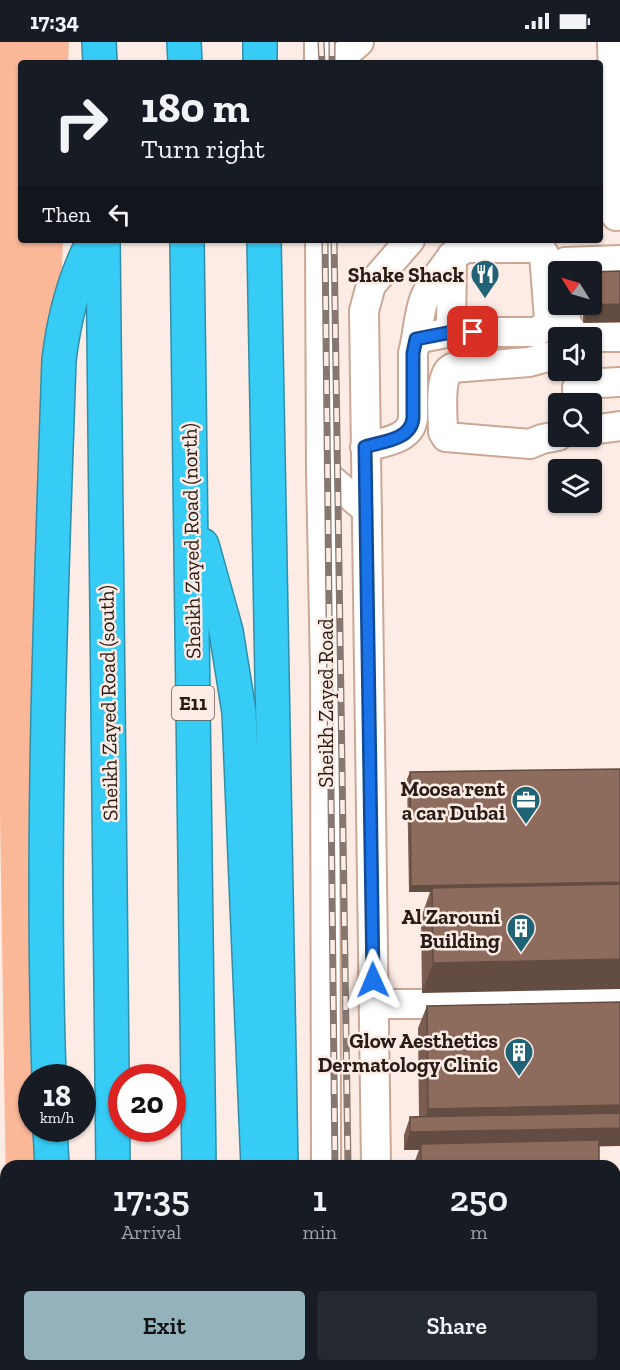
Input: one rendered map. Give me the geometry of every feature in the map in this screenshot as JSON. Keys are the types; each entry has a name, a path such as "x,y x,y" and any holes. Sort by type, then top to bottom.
{"highway":[{"path":"99,42 99,60"},
{"path":"184,42 184,60"},
{"path":"260,42 260,60"},
{"path":"49,1064 45,963 48,713 59,360 73,290 93,243"},
{"name":"Sheikh Zayed Road (south)","path":"103,243 113,1160"},
{"name":"Sheikh Zayed Road (north)","path":"187,243 199,1160"},
{"path":"264,243 280,1160"},
{"path":"191,513 224,621 239,712 258,1160"},
{"path":"35,1064 37,1023 45,963"},
{"path":"34,1142 34,1160"},
{"path":"51,1142 52,1160"}],"street":[{"path":"319,42 319,60"},
{"path":"338,60 359,42"},
{"path":"359,42 360,60"},
{"path":"612,42 612,216"},
{"path":"320,250 335,243"},
{"path":"376,1160 365,302 376,277 407,243"},
{"path":"365,441 395,438 407,433 413,424 413,353 416,339 425,297 452,256 466,248 540,248 544,254 549,319 547,325 536,332 452,332 416,339"},
{"name":"Sheikh Zayed Road","path":"320,250 326,834 326,1160"},
{"path":"452,256 452,332"},
{"path":"565,258 620,261"},
{"path":"566,315 566,321 572,333 585,338 620,338"},
{"path":"602,348 620,349"},
{"path":"548,357 530,362 452,368 447,370 444,376 443,395 446,437 530,444 548,437"},
{"path":"579,393 579,386 620,382"},
{"path":"602,428 620,426"},
{"path":"321,471 367,510"},
{"path":"326,834 370,792"},
{"path":"374,1004 620,995"}],"shaded area":[{"path":"0,42 69,42 68,60 18,60 18,243 63,243 45,701 36,1064 18,1064 18,1142 36,1142 37,1160 5,1160 0,813"}],"building":[{"path":"620,271 620,304 602,305 602,272"},
{"path":"620,769 620,882 411,886 410,772"},
{"path":"620,884 620,959 433,963 432,888"},
{"name":"Glow Aesthetics Dermatology Clinic","path":"620,1002 620,1105 428,1109 427,1006"},
{"path":"620,1113 620,1128 410,1132 410,1117"},
{"path":"599,1140 599,1160 421,1160 421,1144"}],"railway":[{"path":"321,42 322,60"},
{"path":"332,42 332,60"},
{"path":"325,243 335,1160"},
{"path":"334,243 348,1160"}],"place":[{"name":"Shake Shack","path":"485,300"},
{"name":"Moosa rent a car Dubai","path":"526,826"},
{"name":"Al Zarouni Building","path":"521,954"},
{"name":"Glow Aesthetics Dermatology Clinic","path":"519,1078"}],"route":[{"path":"373,980 365,447 404,436 411,429 413,424 413,353 416,339 452,332 473,332"}]}
